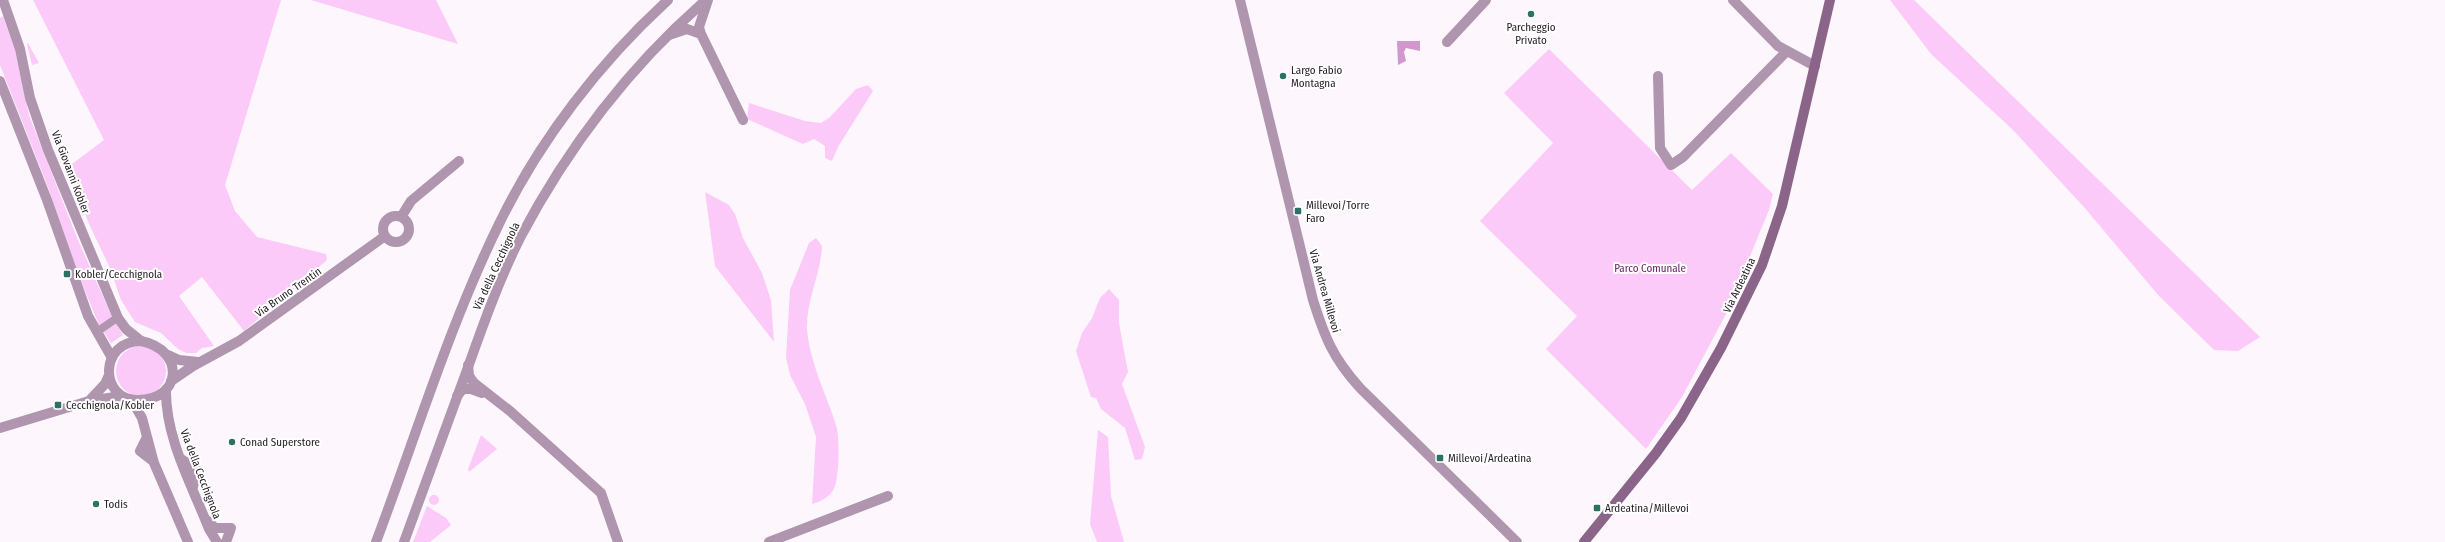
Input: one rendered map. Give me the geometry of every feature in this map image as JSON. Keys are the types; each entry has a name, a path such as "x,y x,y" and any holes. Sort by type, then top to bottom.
{"main road":[{"name":"Via Ardeatina","path":"1584,542 1652,459 1681,418 1754,282 1778,220 1830,0"}],"street":[{"name":"Via Giovanni Kobler","path":"0,4 2,0"},
{"name":"Via Giovanni Kobler","path":"2,0 20,49 34,110 74,215 118,318 131,334 141,342"},
{"name":"Via della Cecchignola","path":"376,542 456,323 500,222 522,182 564,118 610,60 668,0"},
{"path":"707,0 699,27 701,34 743,120"},
{"name":"Via della Cecchignola","path":"404,542 469,364 500,283 520,238 560,169 615,93 669,35 707,0"},
{"name":"Via Andrea Millevoi","path":"1240,0 1313,300 1328,344 1338,361 1360,388 1517,542"},
{"path":"1446,42 1486,0"},
{"path":"1733,0 1786,52 1815,66"},
{"path":"669,35 687,29 701,34"},
{"path":"1658,76 1660,148 1671,165 1683,157 1786,52"},
{"path":"0,81 47,200 88,316 112,358"},
{"path":"401,218 411,201 459,161"},
{"path":"396,216 401,218 408,225 407,235 399,241 394,242 385,236 384,230 387,221 396,216"},
{"name":"Via Bruno Trentin","path":"169,385 200,362 216,355 239,341 385,236"},
{"path":"101,329 114,320"},
{"path":"89,401 104,384 109,375 112,358 123,345 141,342 157,347 168,355 179,360 200,362"},
{"path":"0,428 89,401 126,398 151,399 159,396 169,385 174,370 168,355"},
{"path":"469,364 468,376 601,493 618,542"},
{"path":"109,375 113,386 126,398 142,418 154,463 188,542"},
{"name":"Via della Cecchignola","path":"169,385 171,428 181,459 196,469 193,489 217,542"},
{"path":"457,396 464,389 471,389 490,396"},
{"path":"769,542 888,496"},
{"path":"205,517 216,528 231,528 226,542"}],"green space":[{"path":"33,0 281,0 225,185 235,211 257,237 326,254 327,260 244,331 202,277 179,296 214,346 202,348 196,353 186,353 178,349 161,333 135,322 121,300 110,268 89,224 68,167 104,140"},
{"path":"311,0 436,0 458,44"},
{"path":"1890,0 1914,0 2260,337 2238,351 2214,350 2159,296 2083,206 2012,129 1931,54"},
{"path":"3,16 15,50 29,115 77,238 113,319 100,327 75,267 49,190 0,65 0,18"},
{"path":"28,43 39,63 32,65"},
{"name":"Parco Comunale","path":"1549,49 1692,190 1731,153 1773,194 1769,210 1727,312 1682,397 1646,449 1546,349 1577,316 1480,221 1553,143 1504,93"},
{"path":"868,85 873,91 838,147 832,161 825,158 825,146 814,139 803,144 747,119 749,103 805,121 821,123 830,117 856,89"},
{"path":"705,192 729,205 735,214 743,238 762,273 771,300 774,342 715,266"},
{"path":"816,238 822,246 819,267 807,318 807,329 811,354 836,425 838,456 834,490 826,498 812,504 816,437 805,404 790,375 786,358 790,290 809,243"},
{"path":"1109,289 1119,300 1119,323 1128,372 1122,384 1145,447 1142,459 1135,460 1125,428 1101,409 1096,398 1091,397 1076,351 1082,333 1092,318 1100,298"},
{"path":"115,322 123,335 111,343 103,331"},
{"path":"141,346 150,348 161,357 166,371 164,380 155,391 141,396 132,394 121,385 116,371 118,362 127,351"},
{"path":"1098,430 1108,437 1111,496 1124,542 1097,542 1090,524"},
{"path":"481,435 497,449 469,472 468,469"},
{"path":"432,495 436,495 439,500 436,505 432,505 429,502 429,498"},
{"path":"427,506 446,518 451,525 430,542 413,542"}],"shaded area":[{"path":"1397,41 1420,41 1420,51 1406,48 1404,52 1406,61 1398,65"}],"place":[{"name":"Parcheggio Privato","path":"1531,14"},
{"name":"Largo Fabio Montagna","path":"1283,76"},
{"name":"Millevoi/Torre Faro","path":"1298,211"},
{"name":"Kobler/Cecchignola","path":"67,274"},
{"name":"Cecchignola/Kobler","path":"58,405"},
{"name":"Conad Superstore","path":"232,442"},
{"name":"Millevoi/Ardeatina","path":"1440,458"},
{"name":"Todis","path":"96,504"},
{"name":"Ardeatina/Millevoi","path":"1597,508"}]}
